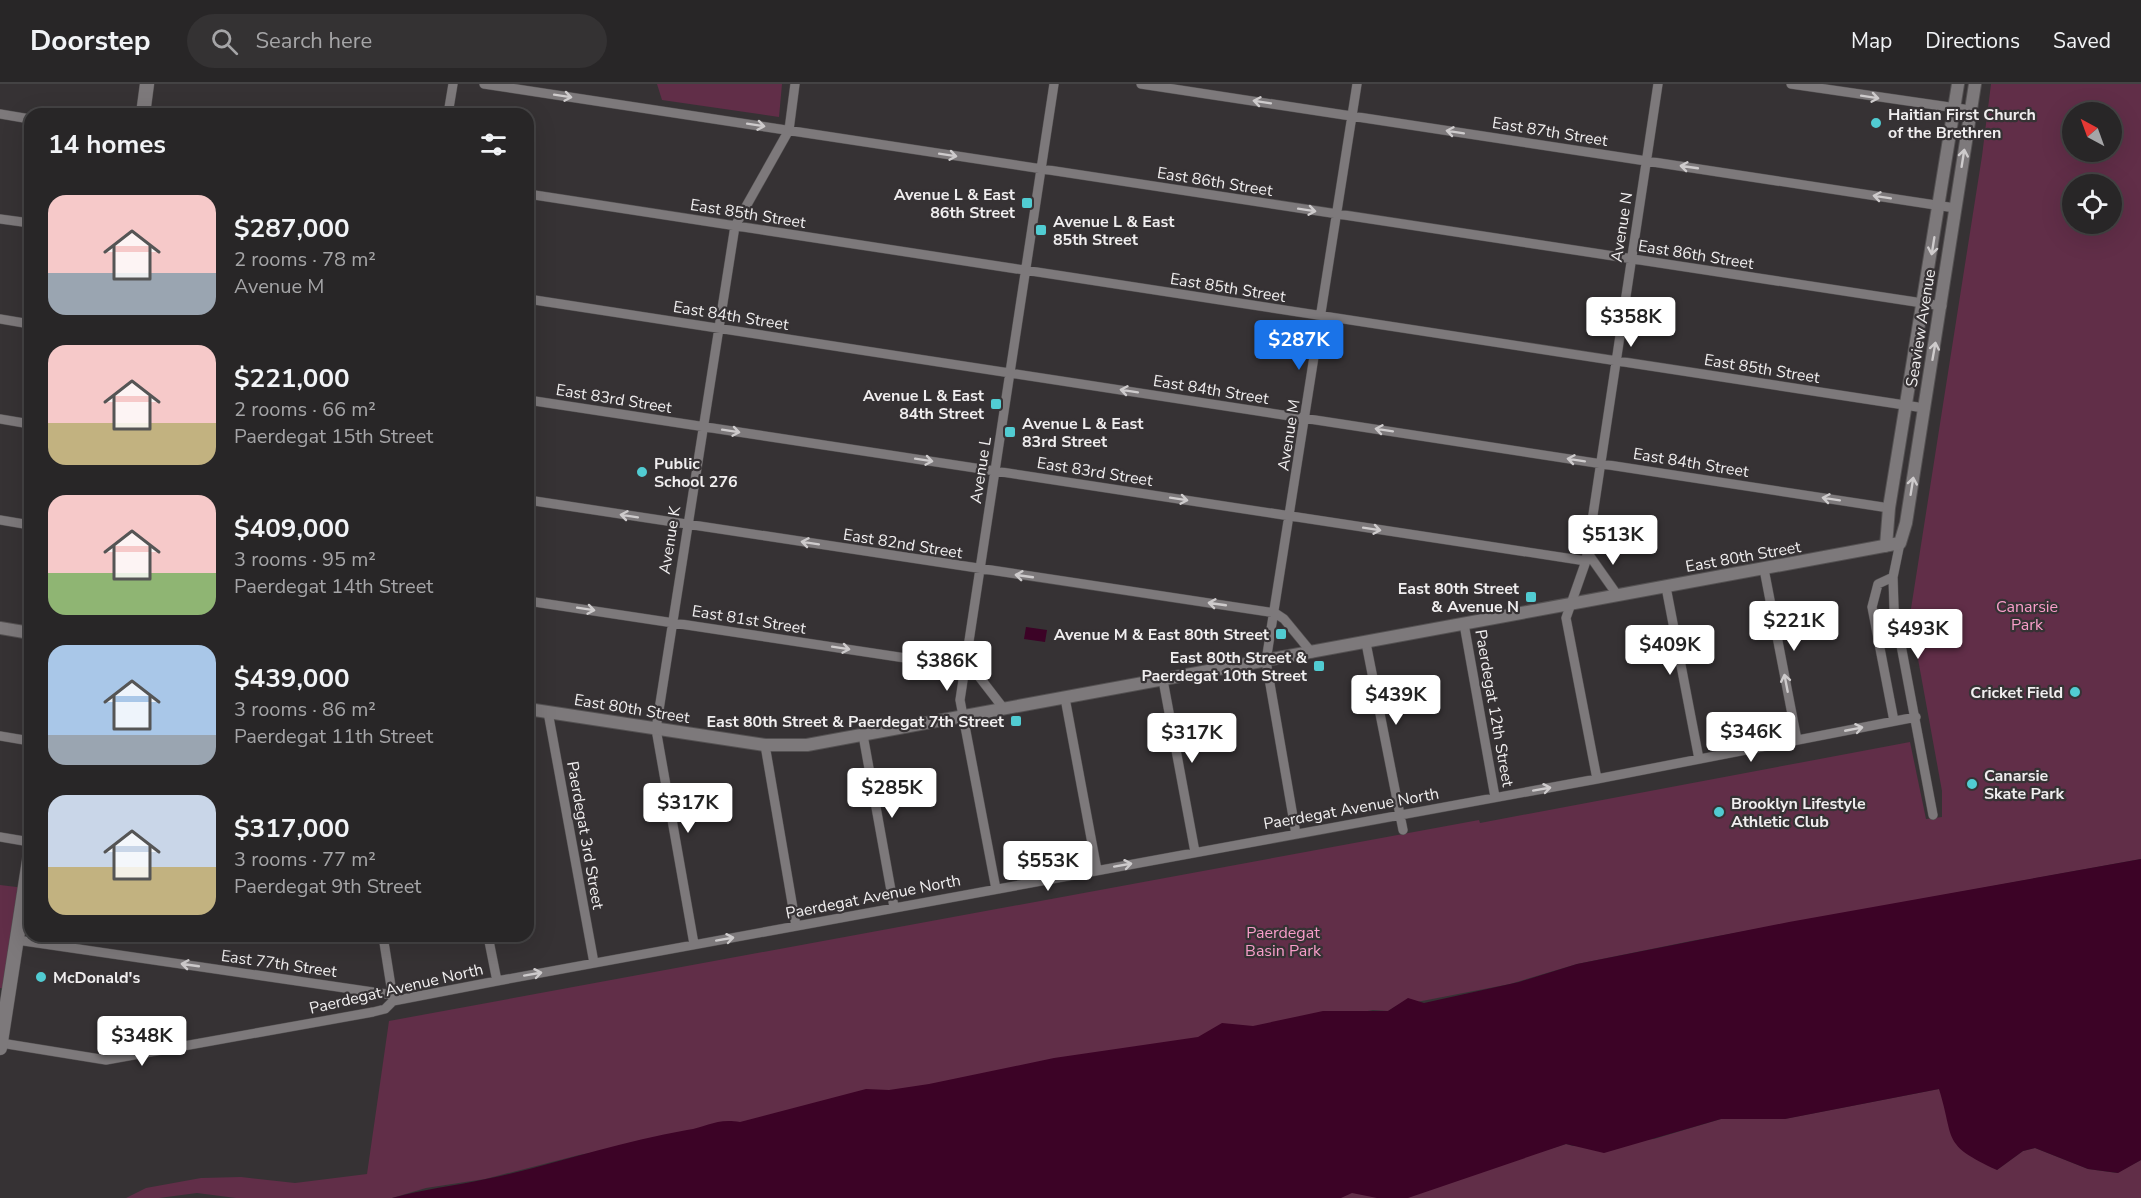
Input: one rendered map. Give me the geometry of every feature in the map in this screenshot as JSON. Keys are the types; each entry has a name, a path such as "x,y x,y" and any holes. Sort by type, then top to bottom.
{"main road":[{"path":"144,108 147,84"},
{"path":"0,1046 24,894"}],"street":[{"path":"449,108 453,84"},
{"name":"East 86th Street","path":"484,84 1942,306"},
{"name":"Avenue K","path":"694,944 656,729 717,328 735,226 789,130 795,84"},
{"name":"Avenue L","path":"996,889 960,700 1054,84"},
{"name":"East 87th Street","path":"1142,84 1955,208"},
{"name":"Avenue M","path":"1266,661 1357,84"},
{"name":"Avenue N","path":"1597,779 1566,618 1586,557 1658,84"},
{"path":"1791,84 1970,110"},
{"name":"Seaview Avenue","path":"1886,546 1889,508 1924,305 1958,84"},
{"name":"Seaview Avenue","path":"1933,815 1894,608 1893,577 1906,523 1942,306 1975,84"},
{"path":"0,114 24,118"},
{"name":"East 85th Street","path":"534,195 1924,408"},
{"path":"0,219 24,222"},
{"name":"East 84th Street","path":"534,300 1889,508"},
{"path":"0,319 24,323"},
{"name":"East 83rd Street","path":"534,401 1290,516 1586,557"},
{"path":"0,419 24,423"},
{"name":"East 82nd Street","path":"534,501 1275,613"},
{"path":"0,520 24,524"},
{"name":"East 80th Street","path":"534,710 765,745 807,746 1900,543"},
{"path":"1586,557 1618,596"},
{"path":"1764,569 1797,740"},
{"path":"1893,577 1878,584 1872,607 1894,722"},
{"path":"1666,587 1699,759"},
{"name":"East 81st Street","path":"534,602 965,667"},
{"path":"1275,613 1284,619 1312,653"},
{"name":"Paerdegat 12th Street","path":"1464,624 1495,797"},
{"path":"0,628 24,632"},
{"path":"1366,643 1403,830"},
{"path":"1266,661 1296,834"},
{"path":"965,667 977,674 1004,709"},
{"path":"1163,680 1195,852"},
{"path":"1065,698 1097,870"},
{"name":"Paerdegat 3rd Street","path":"548,712 594,963"},
{"name":"Paerdegat Avenue North","path":"0,1046 106,1060 373,1012 385,1009 393,998 497,981 1597,779 1916,717"},
{"path":"863,735 894,907"},
{"path":"0,736 24,740"},
{"path":"765,745 796,926"},
{"path":"0,837 24,841"},
{"name":"East 77th Street","path":"17,940 24,941"},
{"name":"East 77th Street","path":"30,942 393,998"},
{"path":"384,942 393,998"},
{"path":"489,942 497,981"}],"green space":[{"path":"657,84 782,84 779,117 662,100"},
{"name":"Paerdegat Basin Park","path":"1991,84 2141,84 2141,859 1577,964 1510,984 1396,1006 1388,1011 1373,1010 579,1155 485,1179 426,1188 392,1198 236,1198 197,1193 159,1198 126,1198 146,1188 201,1178 241,1177 295,1183 367,1174 389,1021 1479,820 1480,823 1910,742 1926,819 1942,817 1942,791 1910,615 1982,156"},
{"path":"0,885 24,888 24,894 9,989 0,988"},
{"path":"1939,1089 1997,1170 2023,1151 2035,1148 2088,1169 2117,1173 2141,1160 2141,1198 1287,1198 1543,1151 1566,1144 1573,1146 1654,1139 1721,1119 1784,1119"}],"shaded area":[{"path":"1026,627 1047,630 1045,642 1024,639"},
{"path":"2141,859 2141,1160 2118,1173 2088,1169 2035,1148 2023,1151 1997,1170 1958,1147 1950,1131 1939,1089 1785,1119 1721,1119 1604,1153 1566,1144 1408,1198 1377,1198 1352,1193 1341,1198 392,1198 511,1173 718,1122 740,1122 866,1089 889,1090 929,1084 1054,1058 1198,1037 1222,1023 1253,1026 1323,1011 1388,1011 1408,998 1424,1003 1519,982 1577,964 1789,922"}],"place":[{"name":"Haitian First Church of the Brethren","path":"1876,123"},
{"name":"Avenue L & East 86th Street","path":"1027,203"},
{"name":"Avenue L & East 85th Street","path":"1041,230"},
{"name":"Avenue L & East 84th Street","path":"996,404"},
{"name":"Avenue L & East 83rd Street","path":"1010,432"},
{"name":"Public School 276","path":"642,472"},
{"name":"East 80th Street & Avenue N","path":"1531,597"},
{"name":"Avenue M & East 80th Street","path":"1281,634"},
{"name":"East 80th Street & Paerdegat 10th Street","path":"1319,666"},
{"name":"Cricket Field","path":"2075,692"},
{"name":"East 80th Street & Paerdegat 7th Street","path":"1016,721"},
{"name":"Canarsie Skate Park","path":"1972,784"},
{"name":"Brooklyn Lifestyle Athletic Club","path":"1719,812"},
{"name":"McDonald's","path":"41,977"}],"park label":[{"name":"Canarsie Park","path":"2027,615"}]}
